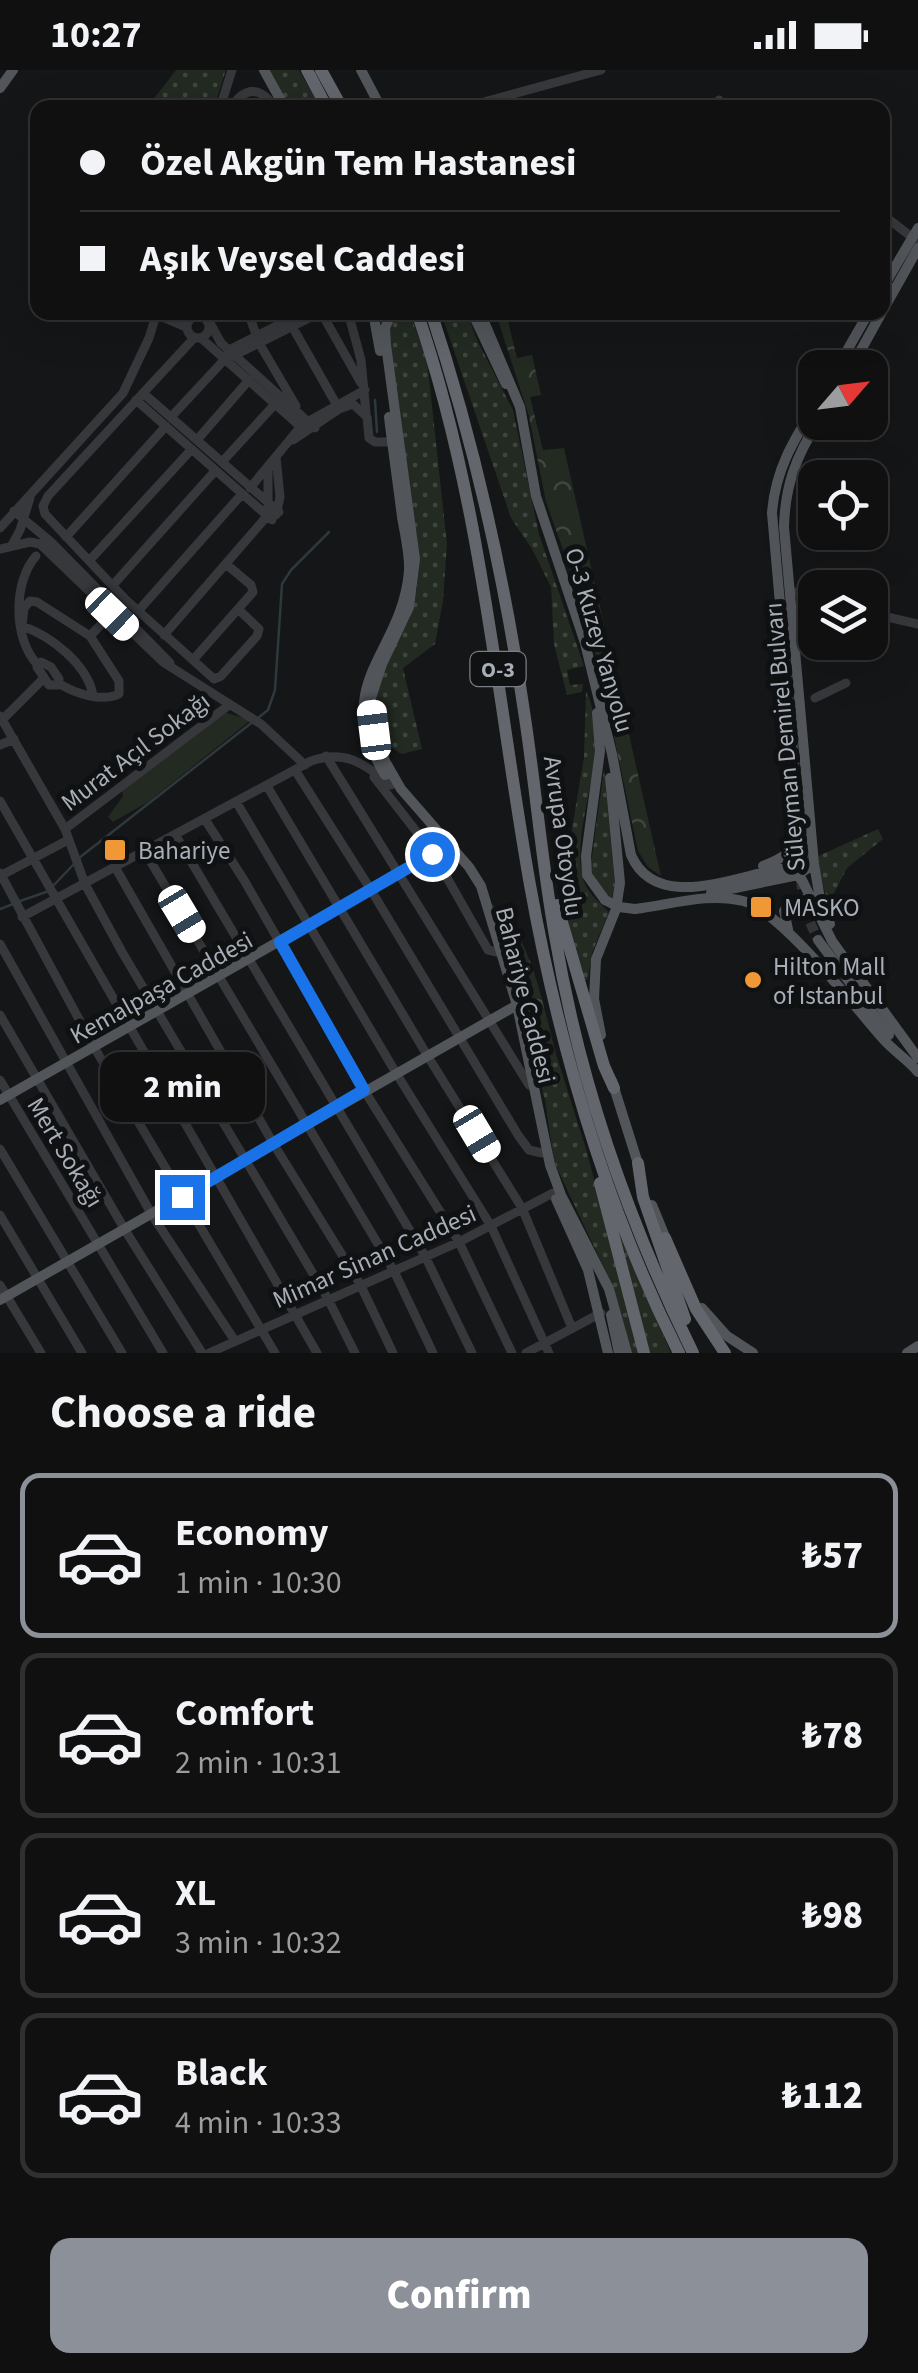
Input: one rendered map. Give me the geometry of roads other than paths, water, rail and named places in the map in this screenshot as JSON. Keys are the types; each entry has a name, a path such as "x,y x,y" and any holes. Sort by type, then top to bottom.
{"highway":[{"path":"306,70 323,100"},
{"path":"322,70 338,100"},
{"name":"Avrupa Otoyolu","path":"421,320 437,351 477,468 502,581 555,938 590,1082 629,1205 693,1353"},
{"name":"Avrupa Otoyolu","path":"432,320 471,514 530,880 572,1070"},
{"path":"538,814 566,939 614,1088"},
{"path":"572,1070 574,1098 644,1353"},
{"name":"O-3","path":"572,1070 631,1245 678,1353"},
{"path":"638,1164 643,1197 661,1255 701,1353"},
{"path":"665,1238 690,1298 725,1353"}],"main road":[{"path":"0,88 13,70"},
{"path":"256,70 277,100"},
{"path":"264,70 278,100"},
{"path":"361,70 377,100"},
{"path":"890,278 917,239"},
{"path":"890,295 917,239"},
{"path":"373,320 396,442"},
{"path":"388,320 386,346 415,580 409,607 376,678 372,698 374,730 400,789 481,886 514,1006 550,1165 609,1289 627,1353"},
{"name":"O-3 Kuzey Yanyolu","path":"476,320 515,410 535,510 591,681 600,751 587,875 605,900 619,907 635,909 679,902"},
{"name":"O-3 Kuzey Yanyolu","path":"483,320 520,408 536,496 586,644 637,868 654,882 673,887 749,875"},
{"path":"848,350 865,320"},
{"path":"861,350 878,320"},
{"name":"Süleyman Demirel Bulvarı","path":"798,433 774,490 773,538 808,863 847,962 900,1032 917,1065"},
{"name":"Süleyman Demirel Bulvarı","path":"808,440 793,466 784,502 808,863"},
{"name":"Bahariye Caddesi","path":"396,442 409,567 399,611 370,671 363,703 369,742 405,806 467,872 481,896 514,1006 553,1193 588,1270 614,1353"},
{"path":"749,875 788,855 796,837 787,687"},
{"path":"605,722 620,883 616,908 598,948 594,998 614,1088 665,1238 706,1314 727,1336 753,1353"},
{"name":"Kemalpaşa Caddesi","path":"4,1098 445,847"},
{"path":"679,902 798,875 808,863"},
{"path":"749,875 781,868 798,875 847,962"},
{"path":"679,902 726,898 750,902 774,917 890,1046 917,1065"},
{"path":"790,934 784,914 788,905 804,903 817,912"},
{"path":"818,940 917,1065"},
{"path":"3,1298 514,1006"},
{"path":"592,1258 607,1300 614,1353"},
{"path":"588,1270 603,1305 614,1353"},
{"path":"907,1353 918,1346"}],"street":[{"path":"223,100 232,70"},
{"path":"491,100 601,70"},
{"path":"237,100 243,93 257,90 272,100"},
{"path":"890,220 917,239"},
{"path":"12,544 19,515 30,495 123,393 154,320"},
{"path":"190,320 198,338 229,355 300,412"},
{"path":"206,320 208,332 140,397 42,506 66,537 214,679 257,636 259,629 238,609"},
{"path":"208,320 249,380 308,427"},
{"path":"251,320 308,427"},
{"path":"66,537 229,355 288,320 338,407"},
{"path":"325,320 364,390"},
{"path":"350,320 361,360 366,429 375,442 396,442"},
{"path":"90,561 249,380"},
{"path":"139,610 286,444 364,390"},
{"path":"140,397 272,513"},
{"path":"114,585 276,403"},
{"path":"338,407 354,404 367,417"},
{"path":"164,635 272,513 268,470 276,456"},
{"path":"19,515 115,611"},
{"path":"0,528 19,515"},
{"path":"30,542 28,536 35,528"},
{"path":"0,549 30,542 48,550 172,666 256,721 300,768 457,1037 529,1150 542,1153"},
{"path":"22,626 24,608 33,600 90,636 121,687 117,696 50,685 25,648 19,607 22,581 24,569 36,556"},
{"path":"193,660 252,592 252,585 226,564"},
{"path":"791,591 798,593"},
{"path":"90,636 115,611"},
{"path":"888,617 918,624"},
{"path":"22,626 63,651 86,676 93,695"},
{"path":"37,664 43,662 51,668 60,684"},
{"path":"43,679 1,718 66,835 85,884 156,1012 328,1299 355,1353"},
{"path":"815,698 846,683"},
{"name":"Murat Açıl Sokağı","path":"0,875 32,860 66,835 229,705"},
{"path":"0,746 14,739"},
{"path":"22,918 53,892 85,884 326,756 349,756 391,785"},
{"path":"326,756 529,1085"},
{"path":"364,764 432,854 488,950 498,952"},
{"path":"267,786 522,1208 572,1328"},
{"path":"0,801 318,1353"},
{"path":"236,802 491,1226 546,1348"},
{"path":"206,820 364,1090 459,1242 512,1353"},
{"path":"176,836 425,1256 472,1353"},
{"path":"145,852 394,1272 432,1353"},
{"path":"115,867 360,1284 392,1353"},
{"path":"0,875 94,1048 274,1353"},
{"path":"0,944 152,1215 235,1341"},
{"path":"0,1015 125,1230 205,1353"},
{"name":"Mert Sokağı","path":"0,1080 4,1098 164,1353"},
{"path":"0,1148 122,1353"},
{"name":"Mimar Sinan Caddesi","path":"205,1353 394,1272 553,1193"},
{"path":"0,1215 82,1353"},
{"path":"0,1285 3,1298 40,1353"},
{"path":"526,1353 546,1348 601,1313"}],"waterway":[{"path":"375,400 377,432"},
{"path":"79,858 268,710 275,690 282,584 329,532"},
{"path":"52,887 74,864"},
{"path":"20,901 46,892"},
{"path":"0,909 13,904"}],"tunnel":[{"path":"801,879 804,909 818,940"}],"place":[{"name":"Bahariye","path":"115,850"},
{"name":"MASKO","path":"761,907"},
{"name":"Hilton Mall of Istanbul","path":"753,980"}]}
